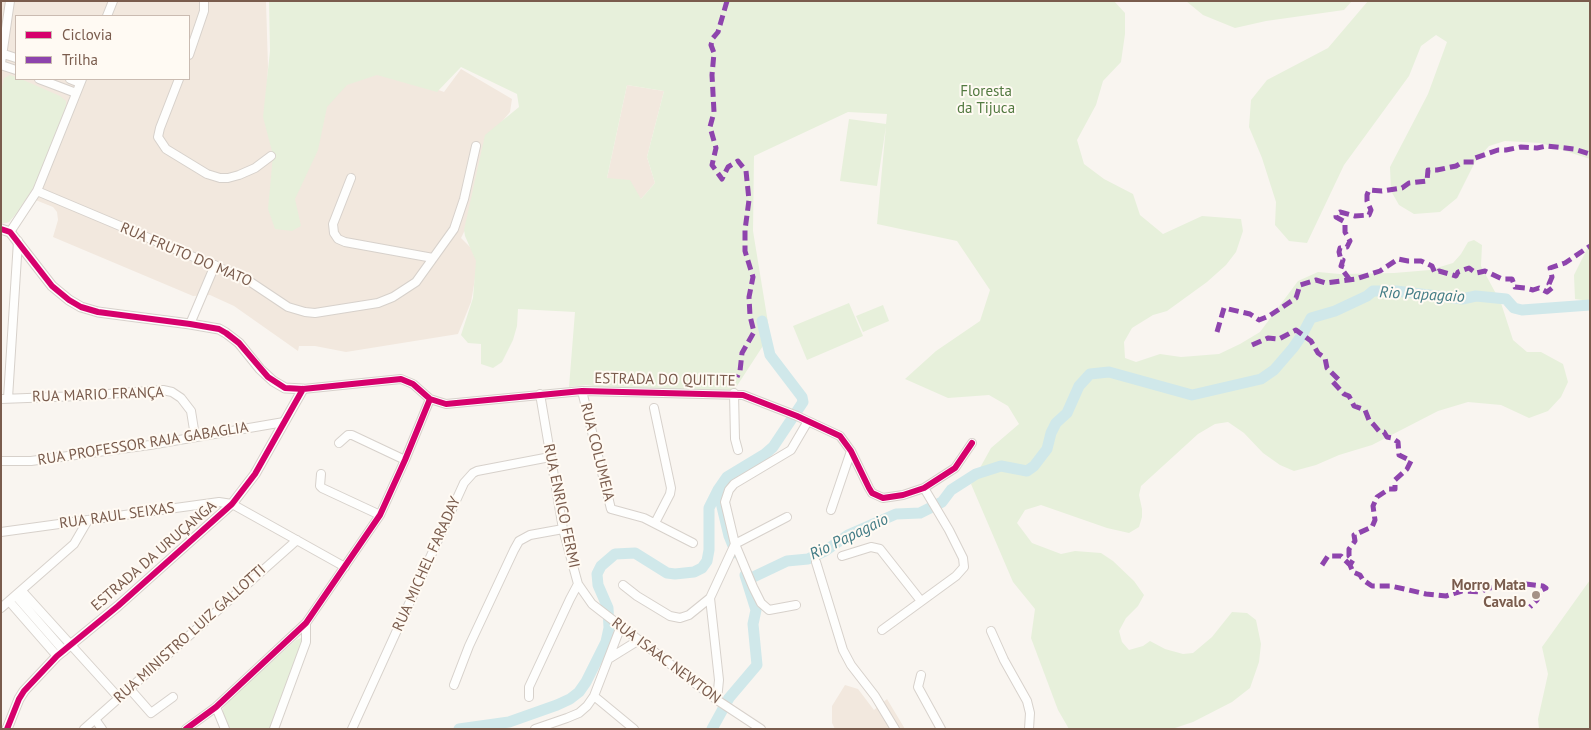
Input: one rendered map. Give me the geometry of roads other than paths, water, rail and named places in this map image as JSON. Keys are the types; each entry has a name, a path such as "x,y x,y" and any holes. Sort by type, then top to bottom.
{"street":[{"path":"10,1 1,64 15,70"},
{"path":"107,15 113,1"},
{"path":"190,51 204,11 204,1"},
{"path":"2,53 15,58"},
{"path":"42,80 76,93"},
{"path":"179,80 158,137 166,149 207,174 220,178 239,175 264,163 271,156"},
{"path":"81,81 37,190 5,231 18,241 52,286 81,307 98,312 219,329 239,343 260,369 285,388 303,389 401,379 413,384 430,399 380,515 306,623 216,707 186,729"},
{"name":"RUA FRUTO DO MATO","path":"37,190 246,279 288,307 315,313 378,303 393,297 416,282 454,229 464,199 476,146"},
{"path":"351,178 333,224 334,233 338,239 344,242 433,258"},
{"path":"5,399 18,241"},
{"path":"190,324 215,265"},
{"name":"ESTRADA DA URUÇANGA","path":"5,724 24,690 64,651 232,504 255,474 303,389"},
{"name":"RUA MARIO FRANÇA","path":"5,399 163,390 172,392 181,398 191,411 195,436"},
{"name":"ESTRADA DO QUITITE","path":"430,399 446,404 582,391 734,394 747,396 840,436 851,451 869,488 877,496 883,498 903,495 924,488 955,468 972,443"},
{"name":"RUA COLUMEIA","path":"582,391 610,506 616,511 636,515 655,524"},
{"name":"RUA ENRICO FERMI","path":"529,697 529,687 567,603 578,584 563,529 540,394"},
{"path":"734,394 735,440 738,450"},
{"path":"654,408 671,488 670,494 655,524 693,543"},
{"path":"796,605 769,610 766,608 750,579 735,545 725,502 730,487 742,478 788,452 808,421"},
{"name":"RUA PROFESSOR RAJA GABAGLIA","path":"1,461 31,461 150,445 284,422"},
{"path":"338,443 348,435 352,435 405,460"},
{"path":"830,510 851,451"},
{"name":"RUA MICHEL FARADAY","path":"352,729 464,483 477,471 550,457"},
{"path":"321,474 320,486 322,488 380,515"},
{"path":"882,630 889,623 907,613 956,576 964,567 963,558 924,488"},
{"name":"RUA RAUL SEIXAS","path":"1,532 219,502 232,504"},
{"path":"232,504 345,567"},
{"path":"624,585 637,596 670,616 680,618 689,615 710,598 735,545 787,517"},
{"path":"1,608 74,544 81,535 88,520"},
{"path":"454,685 469,646 519,541 530,535 563,529"},
{"name":"RUA MINISTRO LUIZ GALLOTTI","path":"84,729 297,540"},
{"path":"842,556 871,548 880,549 921,601"},
{"path":"816,562 843,650 851,665 895,729"},
{"name":"RUA ISAAC NEWTON","path":"578,584 592,604 749,725 761,729"},
{"path":"18,593 64,651"},
{"path":"710,598 719,680 719,701"},
{"path":"9,601 119,698"},
{"path":"274,729 306,642 306,623"},
{"path":"535,729 579,713 594,696 610,658 619,624"},
{"path":"992,631 1004,660 1027,701 1030,713 1029,729"},
{"path":"610,658 640,640"},
{"path":"921,675 918,687 942,729"},
{"path":"129,688 151,713 173,697"},
{"path":"594,696 634,729"},
{"path":"216,707 225,729"},
{"path":"95,719 102,729"}],"waterway":[{"name":"Rio Papagaio","path":"747,580 787,561 808,559 825,551 848,535 896,514 920,513 942,502 951,490 976,474 1001,466 1027,471 1034,466 1047,449 1056,423 1067,413 1079,386 1090,374 1109,372 1192,395 1261,379 1274,370 1293,348 1311,318 1335,311 1367,296 1373,291 1396,291 1462,299 1476,296 1506,299 1514,308 1522,310 1590,305"},
{"path":"459,729 509,722 557,705 579,692 606,642 609,628 608,608 598,585 597,574 601,566 615,554 635,553 667,573 694,572 702,568 707,561 709,550 709,508 718,490 727,477 773,447 803,402 802,397 770,355 762,321"},
{"name":"Rio Papagaio","path":"718,490 729,536 736,553"},
{"name":"Rio Papagaio","path":"712,729 729,698 757,665 753,624 756,610 745,575"}],"place":[{"name":"Morro Mata Cavalo","path":"1536,595"}],"park label":[{"name":"Floresta da Tijuca","path":"986,100"}]}
